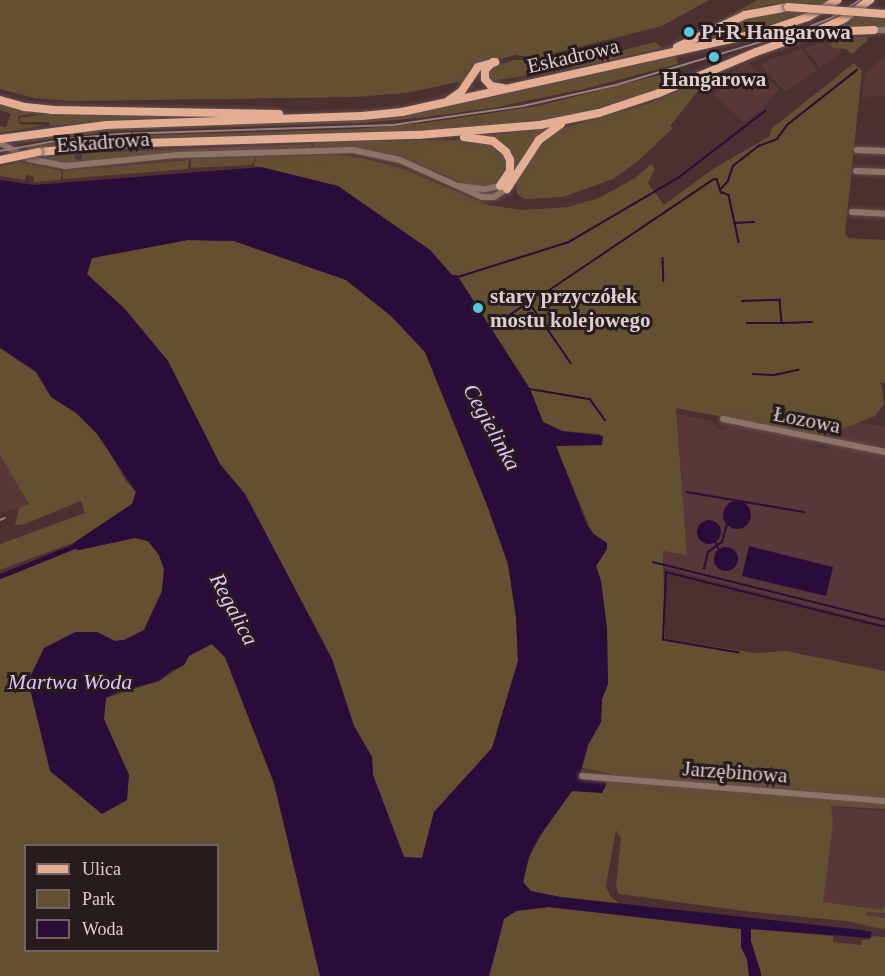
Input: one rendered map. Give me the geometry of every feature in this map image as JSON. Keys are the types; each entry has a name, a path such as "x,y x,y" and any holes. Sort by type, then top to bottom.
{"main road":[{"name":"Eskadrowa","path":"326,117 391,114 437,106 767,31 824,9 838,0"},
{"path":"503,188 544,134 557,125 659,93 824,28 870,0"},
{"path":"660,55 746,15 788,7 885,14"},
{"path":"789,40 828,31 874,30"},
{"path":"437,106 460,93 476,69 485,64 495,62 484,72 484,78 489,84 513,88"},
{"path":"0,99 25,107 52,110 213,112 326,117"},
{"path":"0,141 24,135 106,125 326,117"},
{"path":"0,160 38,153 143,143 418,135 500,130 579,117"},
{"path":"418,135 479,138 498,144 509,156 510,166 503,188"}],"street":[{"path":"874,30 885,30"},
{"name":"Eskadrowa","path":"0,141 33,161 66,166 177,155 324,149 353,150 400,160 459,186 485,189 503,188"},
{"path":"857,150 885,151"},
{"path":"856,171 885,172"},
{"path":"852,212 885,214"},
{"name":"Łozowa","path":"723,419 885,452"},
{"name":"Jarzębinowa","path":"582,776 885,801"}],"shaded area":[{"path":"828,41 833,48 840,47 840,53 820,68 804,48"},
{"path":"801,49 817,70 786,92 761,66 770,59"},
{"path":"885,56 885,96 862,97 865,74"},
{"path":"747,62 779,89 764,107 745,123 714,95 732,72"},
{"path":"677,414 712,421 717,429 724,430 732,425 811,440 817,447 827,449 833,445 885,456 885,625 665,568 662,551 687,555"},
{"path":"855,422 885,427 885,447 836,438 840,428"},
{"path":"0,455 30,504 0,513"},
{"path":"750,800 885,811 885,931 846,921 744,911"}],"green space":[{"path":"0,0 709,0 662,26 555,53 556,58 541,59 516,55 479,64 464,85 458,82 406,93 356,97 72,101 33,98 0,89"},
{"path":"757,0 830,0 822,4 765,5 731,17 696,35"},
{"path":"788,10 808,12 772,25 689,44 749,18"},
{"path":"856,16 885,18 885,28 836,27"},
{"path":"867,37 868,40 852,54 845,49 833,48 828,41"},
{"path":"655,42 662,48 570,69 572,63"},
{"path":"676,56 678,64 584,89 493,108 419,118 358,123 121,130 26,142 24,139 132,126 402,117"},
{"path":"514,60 527,60 542,64 557,62 558,65 526,76 489,81 487,74 494,66"},
{"path":"854,63 862,71 845,234 849,238 885,240 885,383 881,382 884,404 875,416 824,436 676,408 687,555 663,551 665,639 755,653 786,651 885,671 885,809 831,806 833,824 823,902 881,910 885,906 885,913 867,912 866,915 885,918 885,929 846,921 744,911 619,894 616,886 621,838 616,830 606,886 610,896 620,904 530,895 523,882 529,857 549,821 572,791 602,792 612,774 582,768 588,745 601,722 602,699 608,684 607,629 601,581 596,566 602,557 556,446 602,445 600,434 562,431 543,422 530,389 518,370 452,275 430,250 338,186 254,166 254,163 257,157 336,155 357,157 399,167 488,205 522,210 568,207 599,198 635,178 651,164 655,168 648,183 664,205 713,169 770,136 771,129"},
{"path":"679,70 682,79 632,98 578,113 519,124 417,131 133,139 27,149 27,146 118,136 356,129 424,123 538,106"},
{"path":"718,75 721,81 719,84 712,82 702,86 670,126 673,128 637,162 613,179 563,197 525,199 517,194 516,182 536,146 553,131 647,104"},
{"path":"0,102 44,112 18,116 19,124 46,125 0,133 0,126 6,127 11,114 0,110"},
{"path":"51,113 231,116 130,119 50,126 49,122 20,122 19,118"},
{"path":"548,128 537,138 511,181 509,150 500,142 485,136"},
{"path":"470,140 495,145 507,159 508,168 497,184 478,186 465,184 400,156 352,147 314,147 315,141"},
{"path":"311,144 311,147 173,152 72,164 37,159 73,154 76,160 82,161 82,153"},
{"path":"255,157 252,165 191,168 191,159"},
{"path":"189,160 188,169 63,179 63,171"},
{"path":"20,162 62,171 61,180 34,182 34,177 26,175 25,180 0,176 0,166"},
{"path":"188,240 234,241 346,280 391,316 425,352 487,505 508,564 516,617 518,661 492,748 434,812 422,858 404,857 373,775 372,757 354,726 332,659 245,494 220,465 168,361 87,274 92,258"},
{"path":"0,331 86,409 125,480 136,492 132,504 75,542 0,570 0,544 85,513 81,501 25,524 15,525 19,508 29,504 0,455"},
{"path":"135,538 148,541 159,555 164,569 162,591 144,630 124,640 115,641 97,632 44,648 129,775 103,719 106,698 159,681 184,665 189,656 206,646 212,644 225,657 274,783 320,976 0,976 0,576 71,548 79,550"},
{"path":"549,907 741,929 741,947 747,959 749,976 489,976 504,919 516,911"},
{"path":"751,929 833,936 833,942 861,945 862,940 868,940 874,936 885,937 885,976 761,976 751,941"}],"water":[{"path":"261,167 338,186 430,250 452,275 457,275 530,389 543,422 562,431 603,436 602,445 556,446 587,525 594,534 607,543 607,549 596,566 601,581 607,629 608,684 602,699 601,722 588,745 579,778 607,783 602,793 572,791 537,840 529,857 523,882 531,891 561,897 861,930 872,932 870,938 751,929 751,941 761,976 749,976 747,959 741,947 741,929 549,907 516,911 504,919 489,976 320,976 274,783 225,657 212,644 189,656 184,665 171,671 159,681 117,692 106,698 104,719 129,775 127,800 102,814 50,771 28,681 44,648 75,632 97,632 115,641 124,640 144,630 162,591 164,569 159,555 148,541 135,538 79,550 71,548 75,542 132,504 136,492 97,434 76,413 51,397 36,372 0,348 0,180 34,185","holes":["188,240 234,241 346,280 391,316 425,352 487,505 508,564 516,617 518,661 492,748 434,812 422,858 404,857 373,775 372,757 354,726 332,659 245,494 220,464 168,361 125,309 87,274 92,258"]},
{"path":"737,501 747,505 751,515 747,525 737,529 727,525 723,515 727,505"},
{"path":"709,520 718,523 721,532 718,541 709,544 700,541 697,532 700,523"},
{"path":"749,546 833,567 826,596 742,576"},
{"path":"726,547 735,550 738,559 735,568 726,571 717,568 714,559 717,550"}],"waterway":[{"path":"720,190 728,181 733,166 759,146 777,139 787,125 857,70"},
{"path":"458,277 569,242 678,178 765,111"},
{"path":"549,301 546,297 548,291 714,179 717,179 721,192 729,195 739,242"},
{"path":"734,223 754,222"},
{"path":"663,258 664,281"},
{"path":"742,301 780,300 782,323 812,322"},
{"path":"489,329 529,302 571,363"},
{"path":"747,323 781,323"},
{"path":"753,374 774,375 798,370"},
{"path":"530,389 590,399 605,420"},
{"path":"687,492 804,512"},
{"path":"704,569 708,552 722,542 727,525"},
{"path":"716,542 719,549"},
{"path":"0,576 77,545"},
{"path":"653,562 885,620"},
{"path":"739,653 663,640 666,572 885,627"}],"tram line":[{"path":"0,151 67,139 119,134 393,125 523,106 616,85 804,29 833,17 860,0"}],"railway":[{"path":"0,520 5,518"}],"place":[{"name":"P+R Hangarowa","path":"689,32"},
{"name":"Hangarowa","path":"714,57"},
{"name":"stary przyczółek mostu kolejowego","path":"478,308"}],"water label":[{"name":"Cegielinka","path":"492,427"},
{"name":"Regalica","path":"234,609"},
{"name":"Martwa Woda","path":"70,682"}]}
